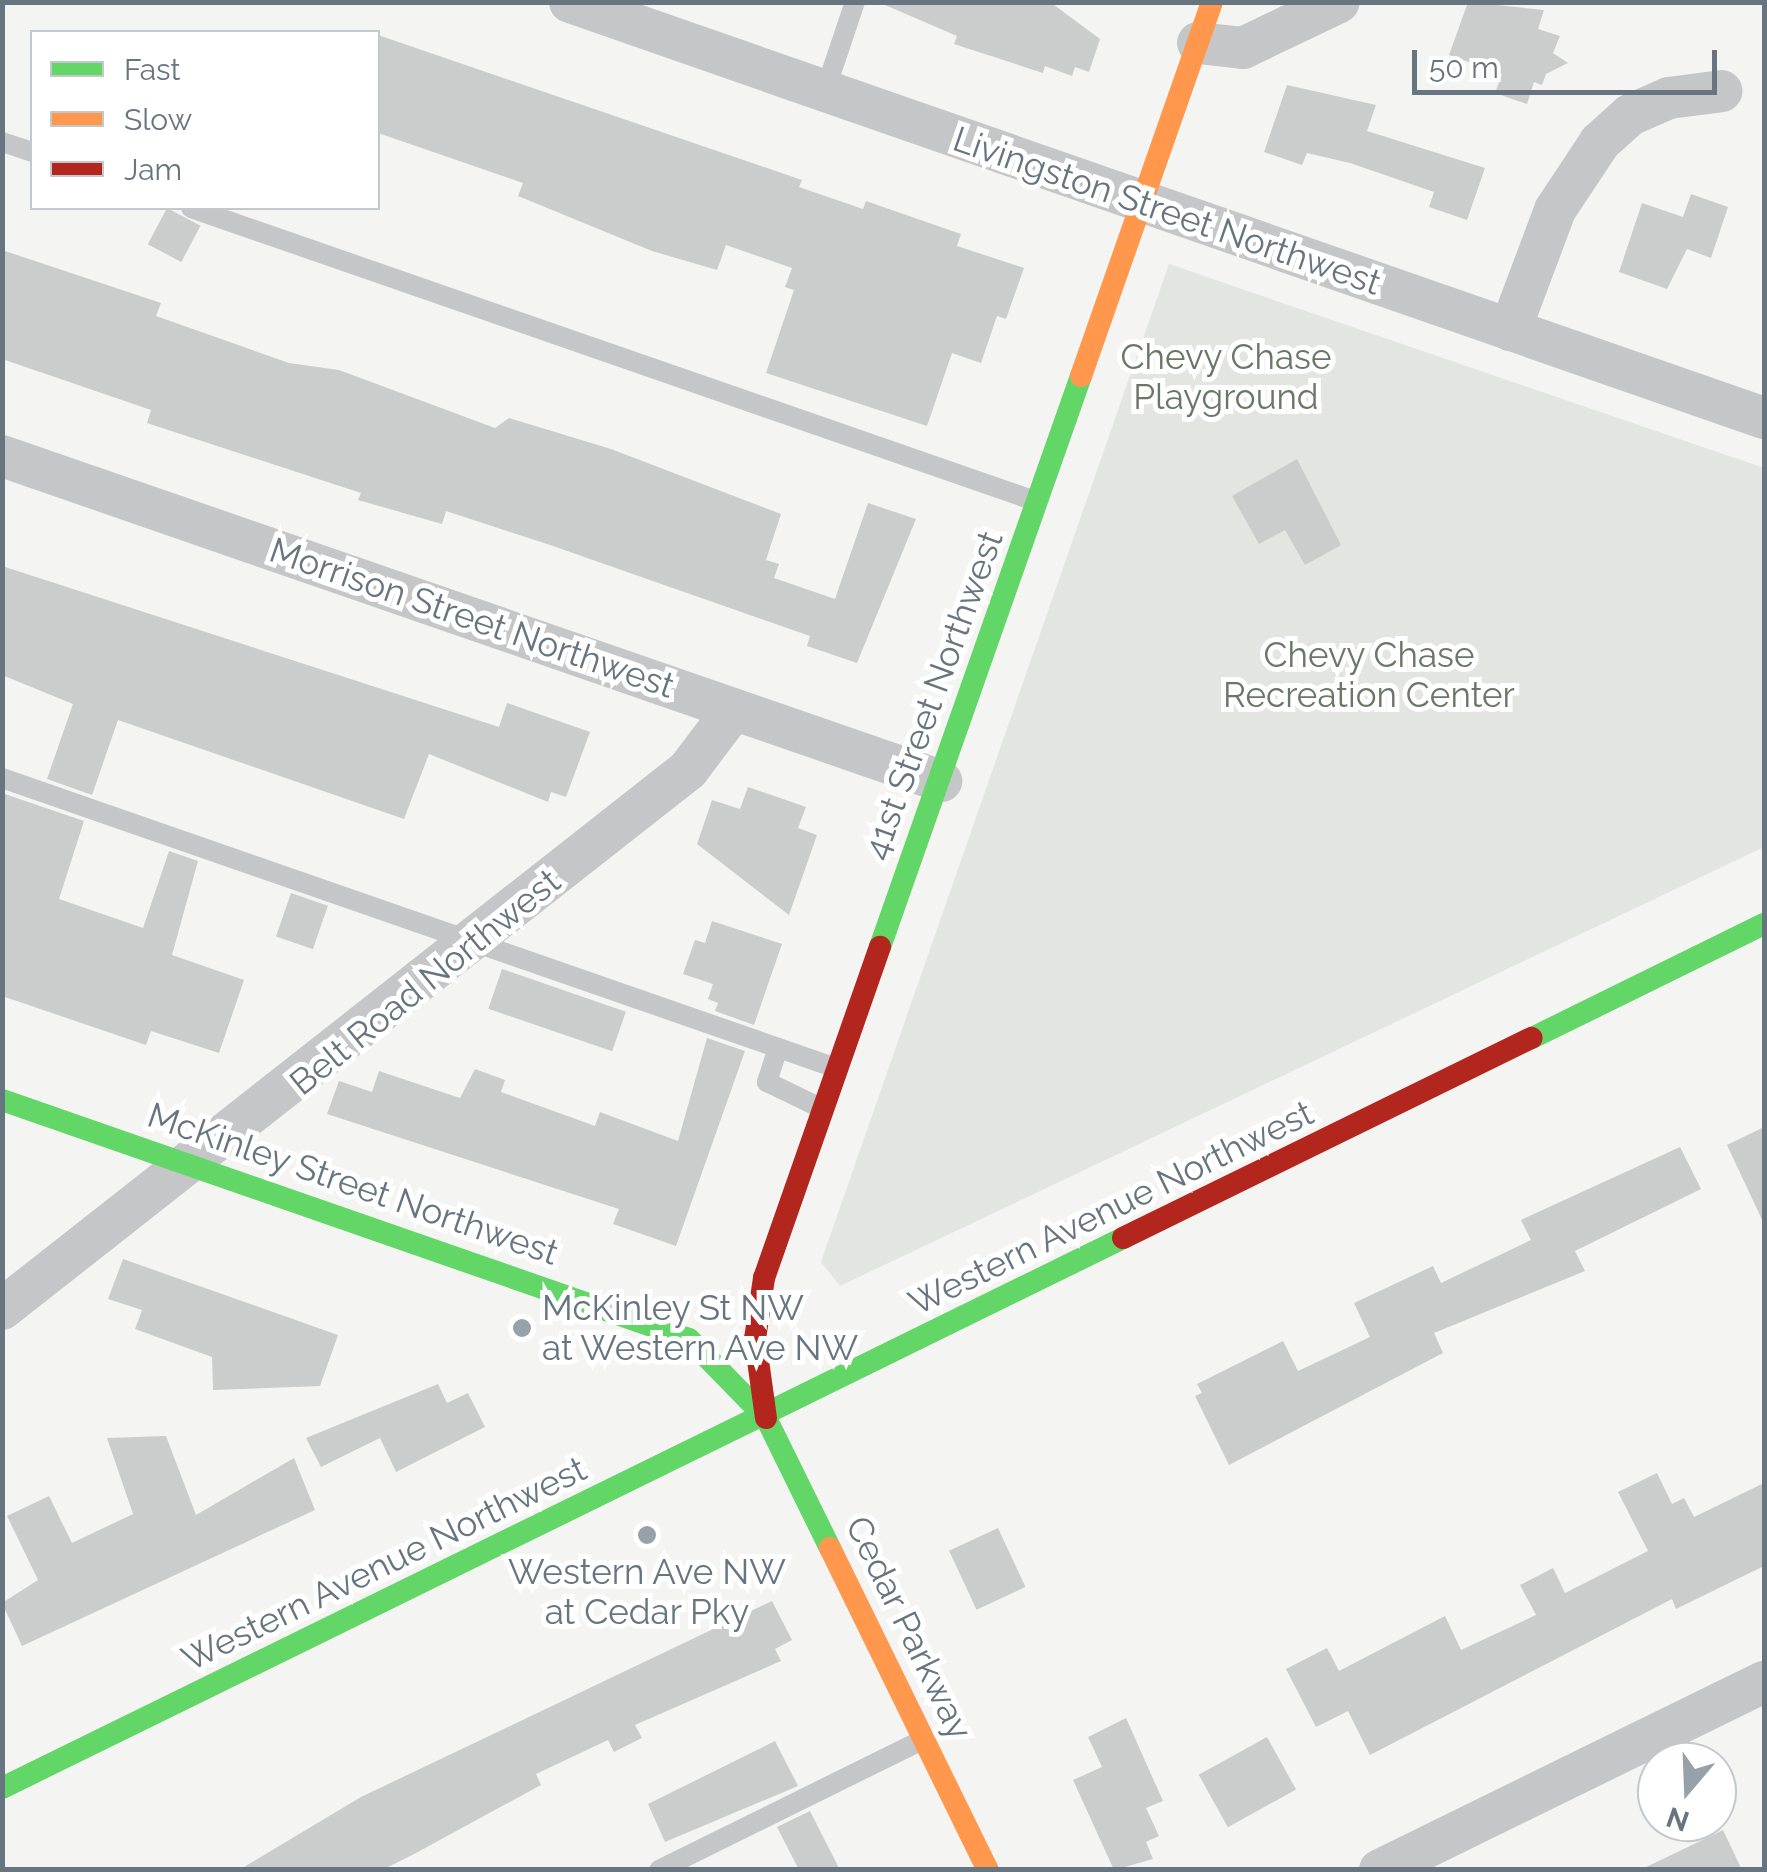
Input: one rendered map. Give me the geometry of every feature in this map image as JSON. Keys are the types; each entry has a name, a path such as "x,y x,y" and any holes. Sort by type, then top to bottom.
{"main road":[{"name":"41st Street Northwest","path":"766,1418 758,1304 837,1068 1040,503 1212,2"},
{"name":"Western Avenue Northwest","path":"2,1788 766,1418 1764,924"},
{"name":"McKinley Street Northwest","path":"2,1100 689,1339 766,1418"},
{"name":"Cedar Parkway","path":"766,1418 988,1870"}],"street":[{"name":"Livingston Street Northwest","path":"570,2 1764,418"},
{"path":"1198,43 1243,48 1339,2"},
{"path":"1510,330 1555,210 1600,142 1630,115 1669,98 1722,91"},
{"name":"Morrison Street Northwest","path":"2,456 941,781"},
{"name":"Belt Road Northwest","path":"2,1310 193,1166 688,770 734,709"},
{"path":"1380,1870 1764,1682"}],"lane":[{"path":"825,91 855,2"},
{"path":"2,142 30,151"},
{"path":"198,210 1040,503"},
{"path":"2,778 837,1068"},
{"path":"778,1048 767,1082 823,1109"},
{"path":"659,1870 926,1739"}],"green space":[{"name":"Chevy Chase Recreation Center","path":"1169,264 1764,468 1764,847 840,1286 821,1262"}],"building":[{"path":"878,2 1050,2 1100,39 1089,72 1075,67 1072,76 1045,66 1043,73 954,44 957,36"},
{"path":"1468,2 1544,10 1538,29 1560,36 1553,53 1568,63 1546,74 1542,85 1534,82 1527,104 1495,93 1502,74 1449,55"},
{"path":"380,36 802,180 799,187 863,209 866,201 961,234 957,246 1024,268 1006,319 997,316 981,363 952,353 927,426 766,373 794,290 785,287 792,268 726,245 717,270 652,251 518,196 523,183 380,134"},
{"path":"1287,85 1376,105 1367,131 1485,168 1467,220 1429,207 1434,192 1350,163 1307,153 1302,165 1264,152"},
{"path":"1691,194 1728,207 1711,258 1687,249 1667,289 1619,272 1642,203 1683,217"},
{"path":"166,210 201,226 181,262 148,244"},
{"path":"2,250 161,303 156,316 289,363 339,370 495,428 509,418 611,449 781,514 766,560 779,564 774,578 835,599 868,503 916,519 857,663 807,646 810,636 446,511 442,524 358,500 361,493 147,423 151,410 2,359"},
{"path":"1297,459 1341,545 1305,565 1285,530 1259,544 1232,496"},
{"path":"2,566 499,727 507,703 590,732 566,797 551,792 548,802 429,754 404,819 118,720 92,795 47,779 73,704 2,675"},
{"path":"748,787 806,807 798,828 817,835 789,915 697,844 712,800 740,809"},
{"path":"2,793 84,821 59,899 143,928 169,851 198,861 172,955 244,980 219,1053 151,1031 146,1045 2,996"},
{"path":"291,893 328,906 313,949 276,936"},
{"path":"712,921 782,944 754,1025 715,1011 718,1003 708,999 713,984 683,974 695,940 705,943"},
{"path":"502,969 626,1012 612,1051 488,1009"},
{"path":"707,1038 745,1051 676,1246 613,1224 619,1209 327,1114 339,1081 372,1092 379,1071 460,1098 475,1069 505,1080 501,1092 595,1126 600,1112 678,1141"},
{"path":"1764,1127 1764,1224 1727,1145"},
{"path":"1680,1147 1701,1189 1575,1251 1585,1271 1434,1333 1443,1353 1229,1465 1195,1396 1202,1393 1197,1384 1283,1341 1298,1371 1370,1337 1354,1303 1433,1266 1441,1283 1531,1240 1521,1220"},
{"path":"123,1259 338,1335 320,1386 213,1390 212,1357 135,1329 142,1310 108,1299"},
{"path":"438,1384 447,1403 468,1393 485,1427 396,1472 380,1438 321,1467 306,1438"},
{"path":"166,1436 196,1515 294,1458 315,1510 22,1646 2,1603 38,1580 7,1516 49,1496 72,1543 133,1514 107,1438"},
{"path":"1657,1473 1672,1504 1684,1498 1694,1517 1764,1483 1764,1566 1676,1609 1672,1599 1370,1755 1348,1711 1316,1727 1286,1669 1327,1648 1339,1671 1445,1616 1461,1650 1536,1615 1520,1585 1553,1568 1565,1593 1648,1551 1618,1492"},
{"path":"998,1528 1025,1587 977,1610 949,1551"},
{"path":"772,1601 792,1640 775,1649 781,1661 635,1725 642,1738 614,1752 608,1740 536,1774 541,1785 416,1853 382,1870 239,1870 361,1797"},
{"path":"1126,1718 1163,1801 1146,1808 1159,1836 1146,1842 1153,1859 1114,1870 1073,1780 1102,1767 1088,1737"},
{"path":"1267,1737 1296,1789 1228,1827 1199,1775"},
{"path":"775,1741 798,1786 665,1842 648,1804"},
{"path":"810,1811 840,1870 799,1870 777,1827"},
{"path":"1698,1842 1729,1842 1742,1870 1640,1870"}],"traffic: fast":[{"path":"880,947 1081,376"},
{"path":"1532,1038 1764,924"},
{"path":"2,1100 689,1339 766,1418 830,1548"},
{"path":"2,1788 1123,1238"}],"traffic: slow":[{"path":"1081,376 1212,2"},
{"path":"830,1548 988,1870"}],"traffic: jam":[{"path":"766,1418 755,1339 764,1278 880,947"},
{"path":"1123,1238 1532,1038"}],"place":[{"name":"McKinley St NW at Western Ave NW","path":"522,1328"},
{"name":"Western Ave NW at Cedar Pky","path":"647,1535"}],"park label":[{"name":"Chevy Chase Playground","path":"1226,377"}]}
